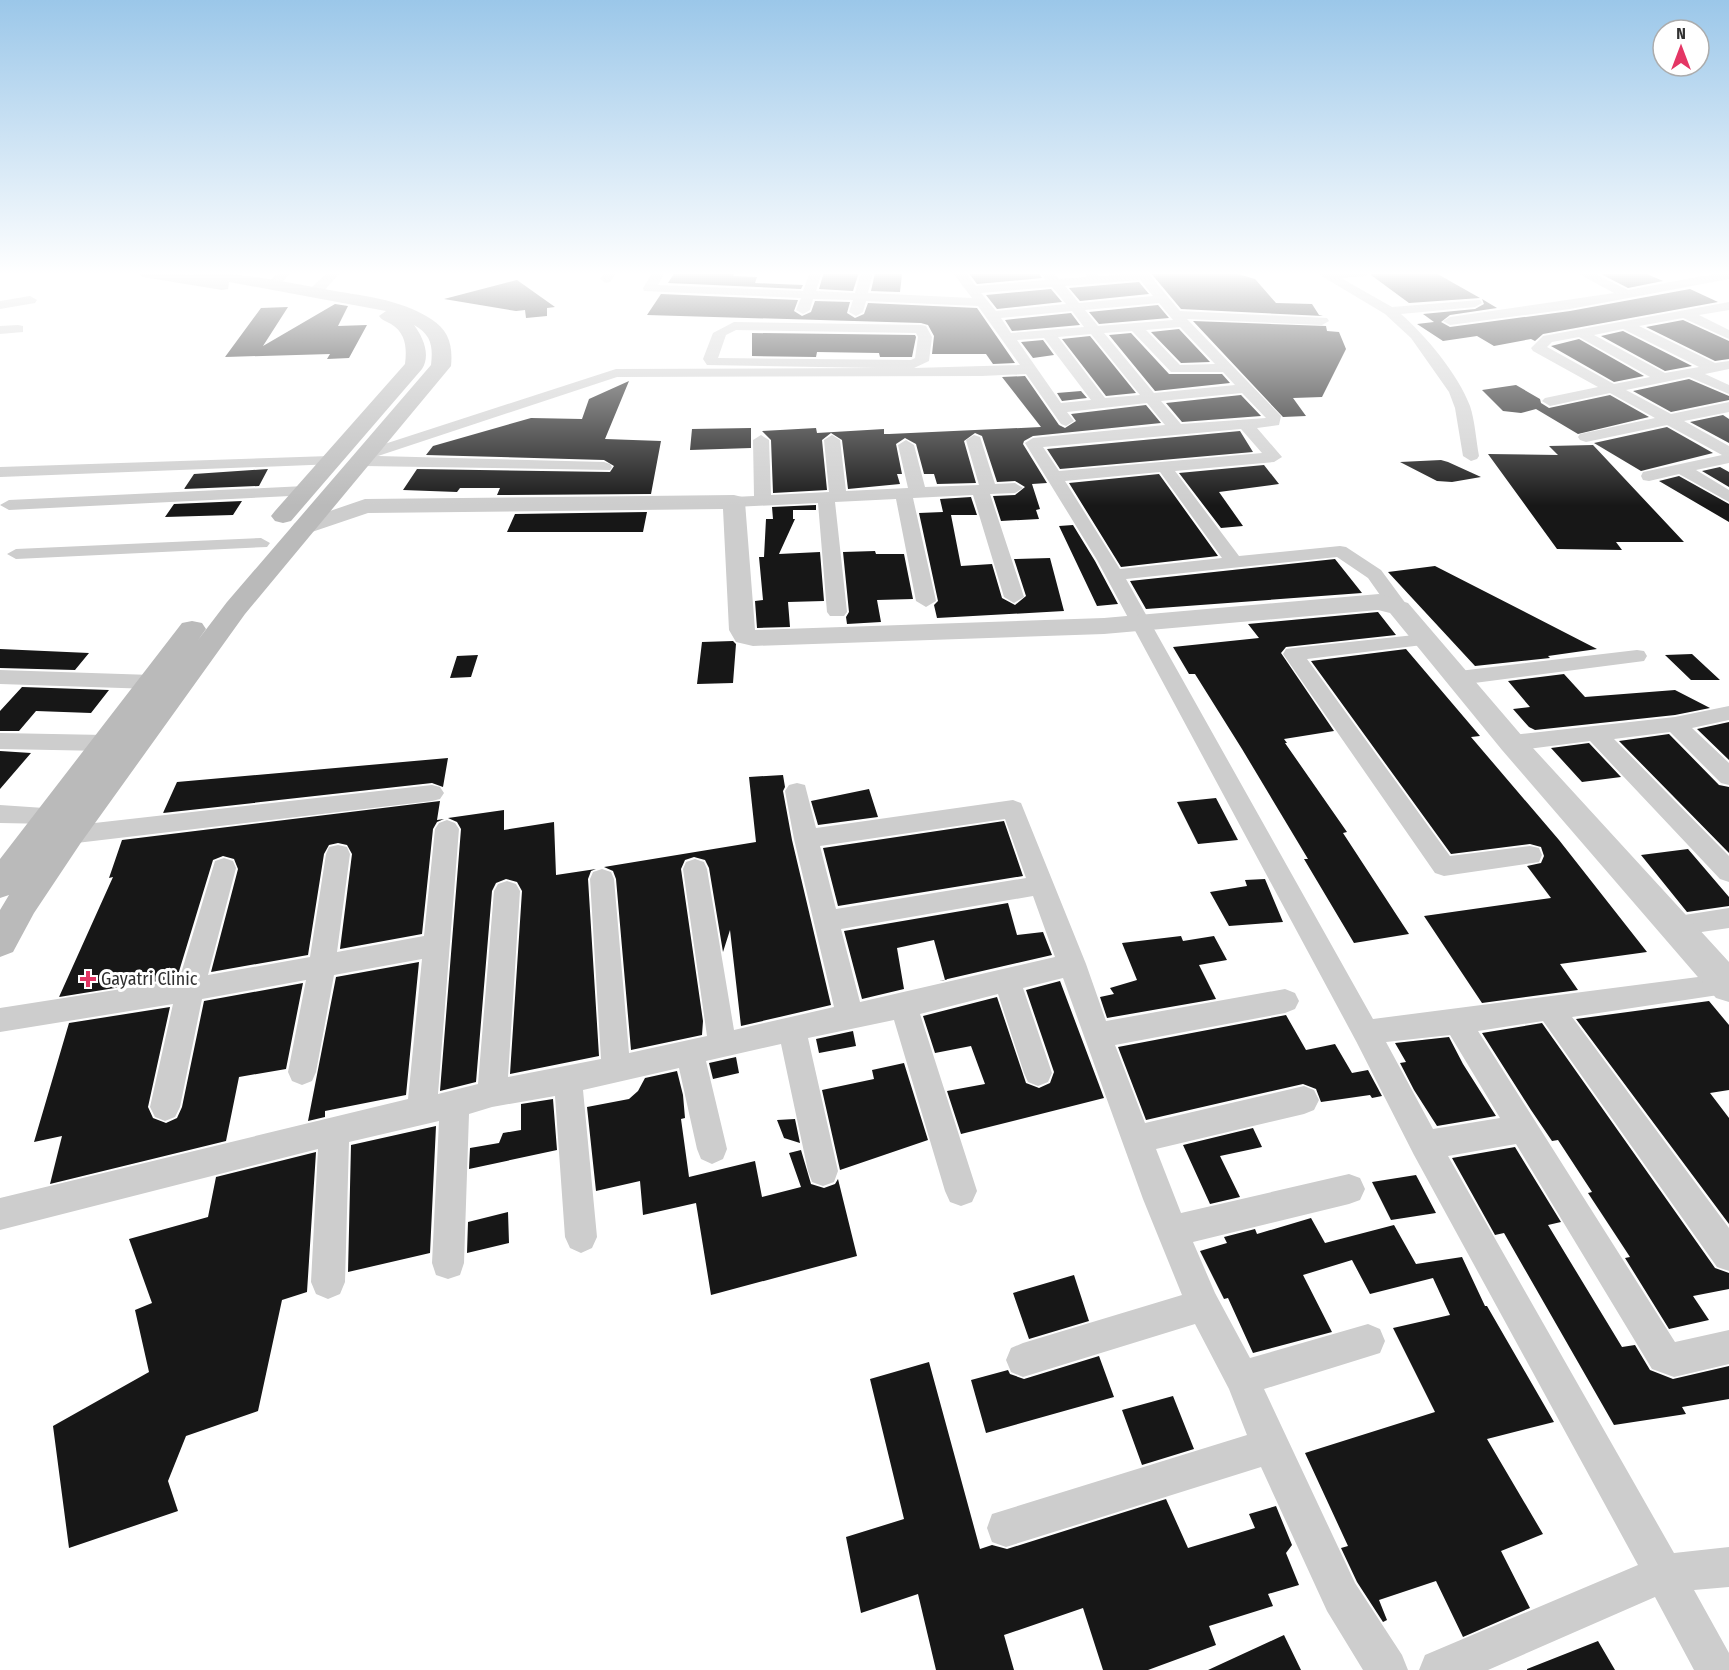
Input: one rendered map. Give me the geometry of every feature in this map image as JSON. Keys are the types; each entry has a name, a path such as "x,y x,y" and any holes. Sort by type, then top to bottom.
{"main road":[{"path":"0,942 22,903 59,825 105,743 267,535 415,365 418,350"},
{"path":"0,884 59,825 236,608 395,423 441,366 443,350"},
{"path":"267,535 303,528"}],"street":[{"path":"713,350 711,362 770,368 820,364 865,368 912,364 922,361 923,350"},
{"path":"770,368 775,350"},
{"path":"820,364 824,350"},
{"path":"865,368 869,350"},
{"path":"1016,350 1058,408 1076,438"},
{"path":"1060,350 1101,404"},
{"path":"1110,350 1177,430"},
{"path":"1158,350 1176,369 1226,368"},
{"path":"1209,350 1273,416 1274,422 1034,443 1052,477 1115,575 1366,1032 1425,1145 1543,1353 1716,1670"},
{"path":"1426,350 1456,392 1463,408 1471,456"},
{"path":"1539,350 1729,452"},
{"path":"1611,350 1663,378"},
{"path":"1676,350 1713,368"},
{"path":"1550,401 1729,365"},
{"path":"365,458 616,372 770,368 982,372 1030,369"},
{"path":"1691,373 1729,390"},
{"path":"1045,390 1087,386"},
{"path":"1058,408 1245,388"},
{"path":"1586,437 1729,407"},
{"path":"1052,477 1274,456 1246,426"},
{"path":"761,440 763,500"},
{"path":"832,440 837,612"},
{"path":"974,440 984,489 1014,597"},
{"path":"906,445 926,601"},
{"path":"365,458 604,467"},
{"path":"1649,476 1729,458"},
{"path":"0,472 330,461"},
{"path":"1165,468 1233,561"},
{"path":"1680,468 1729,497"},
{"path":"303,528 365,506 734,502 1016,488"},
{"path":"9,505 304,491"},
{"path":"734,502 742,630 746,636 765,638 1141,624 1379,602 1399,608"},
{"path":"16,554 267,535"},
{"path":"1115,575 1340,551 1373,568 1383,580 1399,608 1512,743 1727,985"},
{"path":"1424,639 1293,654 1444,866 1530,855"},
{"path":"1459,678 1637,656"},
{"path":"0,677 152,682"},
{"path":"1512,743 1675,724 1729,713"},
{"path":"1675,724 1729,777"},
{"path":"1595,733 1729,872"},
{"path":"0,741 105,743"},
{"path":"797,790 806,839 850,1016"},
{"path":"0,814 59,825 432,793"},
{"path":"806,839 1013,809 1100,1035 1137,1139 1203,1305 1242,1378 1270,1446 1341,1597 1387,1670"},
{"path":"422,1110 447,829"},
{"path":"302,1072 322,967 338,855"},
{"path":"165,1107 190,990 224,868"},
{"path":"695,869 723,1046"},
{"path":"602,879 616,1069"},
{"path":"826,921 1041,885"},
{"path":"492,1093 507,891"},
{"path":"1674,925 1729,918"},
{"path":"0,1020 190,990 437,945"},
{"path":"0,1214 334,1131 422,1110 455,1105 492,1093 568,1080 792,1031 1007,982 1073,964"},
{"path":"1007,982 1038,1072"},
{"path":"1366,1032 1457,1022 1727,985"},
{"path":"1100,1035 1285,1001"},
{"path":"904,1006 961,1191"},
{"path":"1549,1008 1729,1255"},
{"path":"1457,1022 1520,1129 1664,1356 1674,1360 1729,1347"},
{"path":"792,1031 823,1171"},
{"path":"690,1052 712,1149"},
{"path":"568,1080 581,1238"},
{"path":"1137,1139 1304,1100"},
{"path":"448,1263 455,1105"},
{"path":"1425,1145 1520,1129"},
{"path":"328,1282 334,1131"},
{"path":"1174,1230 1349,1189"},
{"path":"1023,1360 1203,1305"},
{"path":"1242,1378 1368,1341"},
{"path":"1006,1528 1270,1446"},
{"path":"1440,1670 1663,1574 1729,1567"}],"building":[{"path":"230,350 353,350 349,358 327,359 330,354 225,357"},
{"path":"752,350 913,350 912,357 880,357 879,353 817,352 816,357 752,356"},
{"path":"932,350 1006,350 1015,363 993,364 986,354 932,354"},
{"path":"1027,350 1050,350 1054,355 1033,358"},
{"path":"1070,350 1101,350 1136,393 1106,396"},
{"path":"1121,350 1147,350 1169,374 1222,374 1230,383 1155,391"},
{"path":"1168,350 1199,350 1210,362 1181,363"},
{"path":"1220,350 1346,350 1322,397 1293,398 1306,416 1283,417"},
{"path":"1558,350 1598,350 1644,376 1614,382"},
{"path":"1626,350 1660,350 1692,366 1665,371"},
{"path":"1693,350 1729,350 1729,359 1715,361"},
{"path":"1025,376 1059,425 1065,428 1076,421 1071,414 1146,405 1161,423 1033,436 1024,441 1023,444 1047,483 1032,484 1040,509 1036,510 1039,519 1001,521 993,496 1015,495 1025,487 1015,481 997,482 982,436 975,433 964,441 976,483 937,484 934,474 924,474 916,444 905,438 896,444 902,474 897,474 900,484 848,489 842,440 831,433 822,440 827,490 773,493 771,440 762,431 816,428 817,433 884,429 884,434 889,434 1041,427 1002,377"},
{"path":"1689,379 1729,396 1729,400 1671,412 1633,391"},
{"path":"629,381 605,439 661,441 651,494 497,495 500,488 460,488 457,492 403,490 417,469 610,472 614,466 604,460 426,455 433,446 531,418 582,419 589,399"},
{"path":"1516,385 1540,399 1541,403 1549,408 1610,395 1649,417 1578,434 1536,409 1521,413 1503,411 1482,390"},
{"path":"1081,391 1087,398 1062,401 1057,393"},
{"path":"1241,395 1261,416 1182,422 1166,403"},
{"path":"1723,415 1729,419 1729,443 1690,422"},
{"path":"1667,427 1713,453 1641,471 1594,443"},
{"path":"751,428 751,448 690,450 692,429"},
{"path":"1240,431 1253,452 1060,469 1047,449"},
{"path":"1593,445 1684,542 1616,542 1622,550 1557,549 1488,454 1558,455 1549,446"},
{"path":"1441,460 1481,477 1452,482 1437,481 1400,462"},
{"path":"1264,465 1279,484 1219,492 1243,526 1221,528 1179,473"},
{"path":"1720,467 1729,472 1729,487 1702,471"},
{"path":"268,469 259,486 184,489 194,474"},
{"path":"1159,474 1218,556 1121,567 1069,483"},
{"path":"1679,476 1729,504 1729,522 1659,481"},
{"path":"971,497 977,515 951,515 961,566 992,564 1002,598 1015,605 1026,596 1014,559 1050,558 1064,611 937,618 934,605 938,601 919,513 943,512 940,499"},
{"path":"242,501 233,515 165,517 174,504"},
{"path":"816,505 816,510 793,510 793,519 795,519 779,554 820,552 824,601 788,602 790,627 757,628 755,601 763,600 759,557 764,557 766,519 773,519 772,507"},
{"path":"647,512 643,532 507,532 515,514"},
{"path":"1073,525 1118,604 1097,606 1059,526"},
{"path":"875,551 876,554 904,554 913,599 877,600 881,622 847,624 846,617 849,612 843,552"},
{"path":"1335,559 1362,593 1146,609 1130,581"},
{"path":"1435,566 1597,649 1548,656 1550,658 1475,666 1388,572"},
{"path":"1378,612 1396,635 1286,647 1281,653 1334,731 1284,739 1287,743 1285,743 1347,832 1343,833 1409,934 1354,943 1304,859 1308,859 1242,749 1195,674 1189,674 1173,647 1259,638 1248,624"},
{"path":"733,641 736,644 733,683 697,684 702,642"},
{"path":"0,649 89,653 75,670 0,668"},
{"path":"1406,649 1480,736 1471,737 1559,840 1647,952 1560,964 1578,990 1482,1003 1424,916 1551,898 1527,866 1541,863 1544,856 1541,847 1530,844 1451,854 1311,661"},
{"path":"1692,654 1720,680 1691,680 1665,655"},
{"path":"478,655 471,677 450,678 457,656"},
{"path":"1564,674 1585,697 1675,690 1710,708 1675,715 1535,730 1529,727 1513,709 1530,707 1508,681"},
{"path":"22,687 109,690 91,713 36,711 19,731 0,731 0,711"},
{"path":"1729,722 1729,760 1697,729"},
{"path":"1669,734 1719,785 1729,787 1729,853 1619,741"},
{"path":"1589,743 1621,777 1582,782 1551,748"},
{"path":"0,751 31,753 0,789"},
{"path":"448,758 443,787 432,783 163,813 177,782"},
{"path":"783,775 785,787 783,791 792,840 831,1005 741,1026 730,930 723,952 709,868 705,860 694,857 685,860 681,869 703,1021 702,1035 631,1050 616,879 613,871 604,867 756,842 749,777"},
{"path":"869,789 878,817 818,825 811,801"},
{"path":"1216,798 1238,840 1198,844 1177,802"},
{"path":"440,801 437,820 444,819 437,822 433,829 422,934 340,949 352,854 347,845 338,843 329,845 324,854 308,955 211,972 238,869 234,859 223,856 213,860 177,978 59,997 113,877 109,878 122,840"},
{"path":"504,810 504,830 554,822 556,875 596,869 591,871 588,879 599,1056 510,1074 522,891 517,882 506,879 496,883 492,891 476,1082 440,1091 461,829 457,822 448,818"},
{"path":"1004,821 1023,876 838,906 823,848"},
{"path":"1688,849 1729,897 1729,906 1687,912 1641,855"},
{"path":"1265,879 1283,922 1229,926 1210,892 1247,886 1245,880"},
{"path":"1008,903 1017,935 1043,932 1052,955 945,980 934,940 897,948 904,989 862,999 844,931"},
{"path":"1181,936 1183,941 1214,936 1227,960 1199,965 1216,999 1107,1018 1100,997 1114,994 1110,988 1137,980 1122,943"},
{"path":"419,962 406,1095 325,1111 325,1117 308,1121 336,977"},
{"path":"1060,981 1104,1098 961,1134 947,1091 985,1084 971,1046 935,1053 923,1016 997,997 1026,1083 1039,1088 1050,1083 1054,1072 1026,990"},
{"path":"303,983 286,1069 239,1077 226,1141 50,1184 62,1136 34,1142 69,1023 170,1007 148,1107 153,1118 166,1123 177,1118 182,1107 204,1001"},
{"path":"1709,1001 1729,1025 1729,1090 1710,1093 1729,1118 1729,1224 1576,1019"},
{"path":"1286,1015 1306,1050 1335,1044 1352,1073 1368,1070 1382,1096 1372,1098 1370,1095 1321,1102 1316,1089 1303,1084 1146,1120 1118,1047"},
{"path":"1542,1023 1715,1268 1729,1273 1729,1289 1693,1296 1709,1320 1669,1329 1625,1258 1630,1257 1588,1193 1592,1192 1558,1140 1552,1141 1482,1033"},
{"path":"853,1031 856,1046 819,1053 816,1039"},
{"path":"1449,1037 1496,1116 1437,1126 1414,1090 1400,1063 1406,1062 1395,1043"},
{"path":"736,1057 739,1073 713,1079 709,1063"},
{"path":"904,1063 928,1140 840,1170 822,1090 874,1079 872,1070"},
{"path":"677,1071 683,1095 685,1118 681,1119 689,1177 755,1161 762,1197 801,1187 789,1153 801,1150 811,1184 824,1188 835,1184 838,1179 857,1256 711,1295 696,1203 643,1215 640,1181 596,1191 587,1107 629,1099 638,1091 645,1078"},
{"path":"553,1099 557,1150 469,1169 470,1148 499,1143 503,1133 521,1130 521,1104"},
{"path":"795,1119 800,1143 784,1138 777,1120"},
{"path":"436,1126 430,1253 348,1272 351,1145"},
{"path":"1253,1128 1262,1147 1220,1156 1240,1197 1210,1204 1183,1145"},
{"path":"1515,1147 1561,1222 1548,1225 1622,1347 1635,1345 1650,1370 1673,1379 1729,1366 1729,1399 1682,1407 1686,1414 1614,1425 1504,1233 1495,1235 1452,1158"},
{"path":"316,1152 307,1292 282,1300 258,1411 186,1436 168,1481 178,1511 69,1548 53,1426 149,1372 135,1310 152,1303 129,1239 208,1217 216,1177"},
{"path":"1416,1175 1436,1213 1391,1220 1372,1182"},
{"path":"508,1212 509,1243 467,1253 468,1222"},
{"path":"1311,1218 1325,1243 1394,1225 1416,1264 1462,1257 1485,1306 1554,1422 1487,1439 1543,1534 1501,1551 1530,1608 1463,1637 1436,1581 1379,1600 1387,1620 1383,1622 1357,1582 1341,1548 1348,1546 1305,1453 1435,1412 1393,1328 1450,1315 1433,1278 1370,1294 1352,1260 1303,1275 1332,1332 1253,1353 1228,1298 1224,1299 1200,1251 1227,1243 1224,1237 1255,1229 1257,1234"},
{"path":"1074,1275 1089,1321 1029,1339 1013,1293"},
{"path":"1099,1356 1114,1397 986,1433 971,1380 1008,1370 1010,1374 1024,1379"},
{"path":"929,1362 980,1549 992,1545 1007,1549 1166,1499 1188,1548 1255,1528 1249,1514 1276,1506 1292,1545 1286,1553 1299,1585 1268,1594 1273,1606 1209,1626 1216,1645 1148,1670 1103,1670 1083,1608 1004,1635 1014,1670 936,1670 918,1594 861,1613 846,1537 904,1519 870,1379"},
{"path":"1173,1396 1194,1449 1142,1465 1122,1410"},
{"path":"1284,1635 1301,1670 1208,1670"},
{"path":"1598,1641 1615,1670 1527,1670 1527,1669"}],"place":[{"name":"Gayatri Clinic","path":"88,979"}]}
